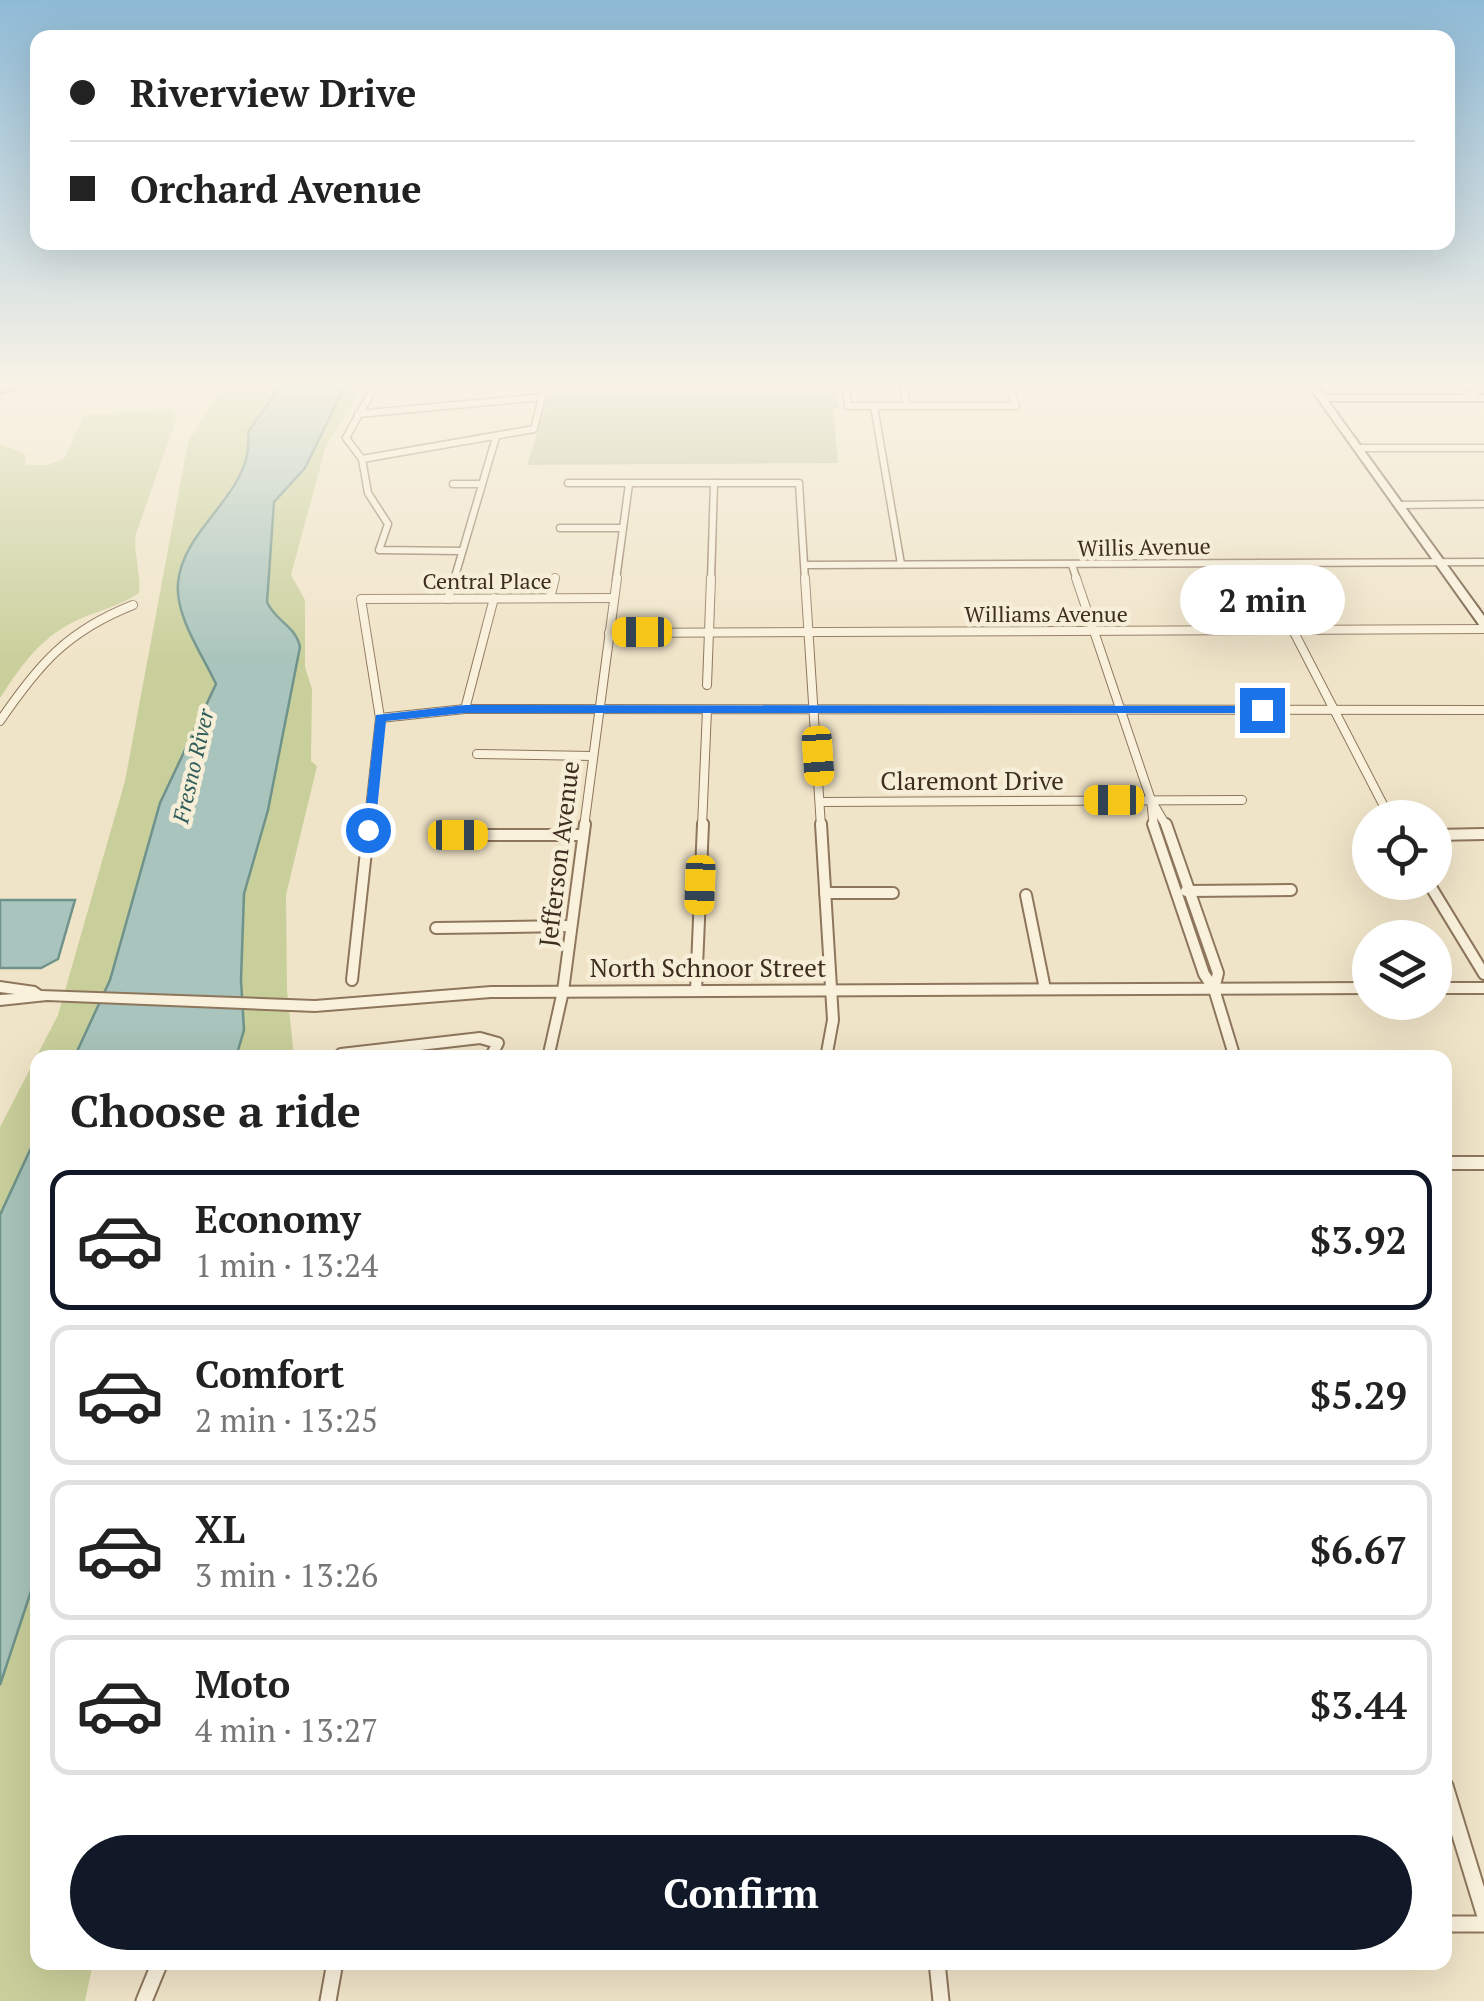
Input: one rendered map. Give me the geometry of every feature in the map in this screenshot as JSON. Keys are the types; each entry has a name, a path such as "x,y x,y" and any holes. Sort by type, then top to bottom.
{"main road":[{"path":"1377,475 1484,627"}],"street":[{"path":"365,475 368,493 388,524 379,550 462,551"},
{"path":"448,598 485,475"},
{"path":"886,475 902,564"},
{"path":"568,483 800,483 822,802 832,1020 827,1050"},
{"path":"707,685 714,483"},
{"path":"453,484 482,484"},
{"name":"Jefferson Avenue","path":"550,1050 563,991 628,484"},
{"path":"1398,505 1484,504"},
{"path":"560,528 623,528"},
{"name":"Willis Avenue","path":"805,565 1484,562"},
{"path":"1258,563 1381,800"},
{"path":"1072,565 1151,800 1163,815 1218,973 1214,989"},
{"path":"550,598 554,578"},
{"path":"465,709 494,598"},
{"name":"Central Place","path":"380,718 362,599 613,598"},
{"path":"0,721 40,662 72,633 133,605"},
{"name":"Williams Avenue","path":"608,633 1484,627"},
{"path":"352,980 380,718 465,709 1484,710"},
{"path":"696,990 707,710"},
{"path":"478,754 592,756"},
{"path":"1151,800 1150,816 1233,1050"},
{"name":"Claremont Drive","path":"822,802 1242,800"},
{"path":"1452,835 1484,834"},
{"path":"458,835 581,835"},
{"path":"1176,891 1291,890"},
{"path":"825,893 893,893"},
{"path":"1026,895 1045,989"},
{"path":"1439,900 1484,974"},
{"path":"436,928 569,926"},
{"name":"North Schnoor Street","path":"0,987 47,995 280,1005 354,1005 474,993 563,991 1352,988"},
{"path":"1452,988 1484,988"},
{"name":"North Schnoor Street","path":"0,1000 47,995"},
{"path":"400,1050 480,1038 498,1042 494,1050"},
{"path":"1452,1163 1484,1163"},
{"path":"1452,1809 1484,1913"},
{"path":"1452,1924 1484,1924"},
{"path":"144,2001 157,1970"},
{"path":"328,2001 334,1970"},
{"path":"938,1970 941,2001"}],"green space":[{"path":"0,475 156,475 136,534 139,593 56,632 25,662 0,698"},
{"path":"182,475 318,475 291,575 305,600 305,667 312,689 311,761 317,766 286,895 287,990 293,1050 40,1050 58,1015 125,781"},
{"path":"30,1069 30,1970 92,1970 85,2001 0,2001 0,1127"}],"water":[{"name":"Fresno River","path":"240,475 298,475 274,502 267,602 300,647 268,810 244,894 244,1030 238,1050 78,1050 110,980 160,803 216,684 191,635 178,596 178,583 192,544"},
{"path":"0,900 75,900 58,959 41,968 0,968"},
{"path":"30,1150 30,1594 0,1685 0,1215"}],"route":[{"path":"368,830 380,718 465,709 1262,710"}]}
